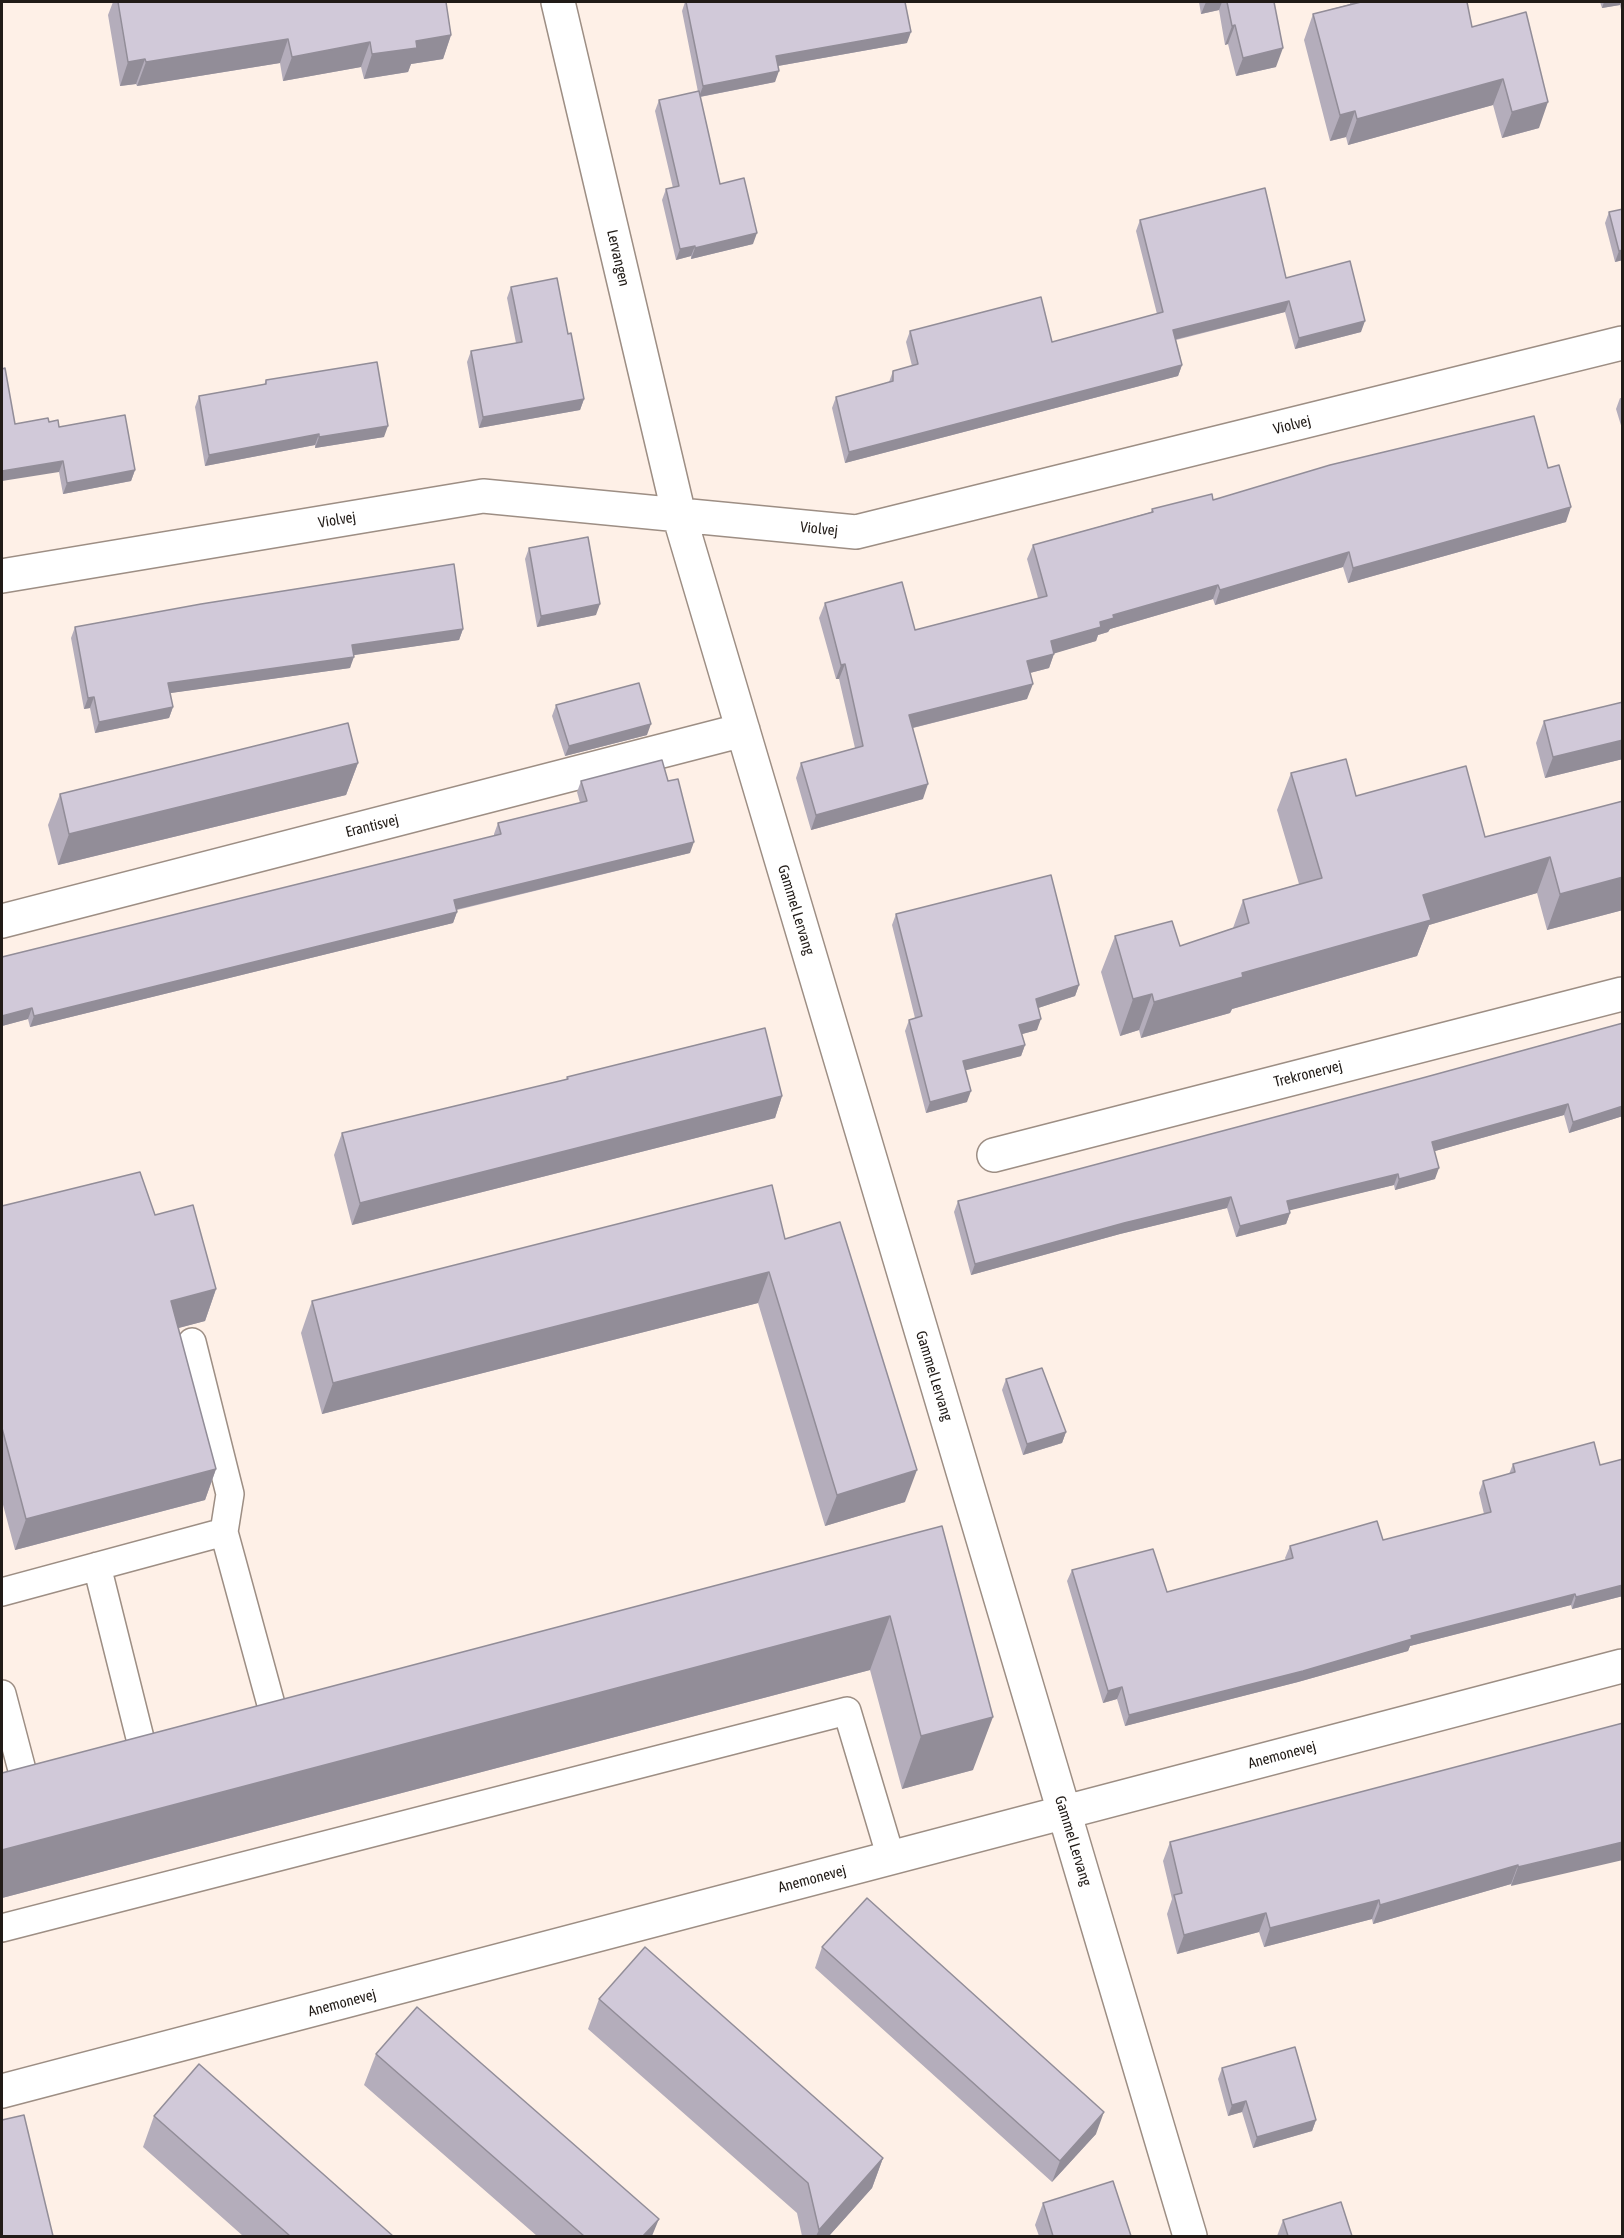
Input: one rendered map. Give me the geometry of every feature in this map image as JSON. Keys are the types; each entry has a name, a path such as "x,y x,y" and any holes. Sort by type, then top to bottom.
{"street":[{"name":"Lervangen","path":"558,2 679,515"},
{"name":"Violvej","path":"2,576 483,496 856,532 1623,343"},
{"name":"Gammel Lervang","path":"679,515 1190,2236"},
{"name":"Erantisvej","path":"2,921 743,730"},
{"name":"Trekronervej","path":"994,1155 1623,994"},
{"name":"Anemonevej","path":"2,2091 1623,1666"}],"lane":[{"path":"192,1342 230,1494 224,1532 272,1708"},
{"path":"2,1592 224,1532"},
{"path":"97,1566 141,1742"},
{"path":"2,1694 22,1770"},
{"path":"2,1928 847,1711 891,1858"}],"building":[{"path":"118,2 446,2 451,35 416,41 417,48 372,54 370,42 292,57 288,39 146,62 145,59 128,62"},
{"path":"686,2 905,2 911,32 776,56 779,71 703,86"},
{"path":"1227,2 1274,2 1283,48 1243,58"},
{"path":"1361,2 1467,2 1472,27 1526,12 1548,102 1512,112 1503,79 1357,119 1355,111 1340,115 1313,14"},
{"path":"699,91 720,184 744,178 757,233 695,248 695,246 680,249 666,189 679,186 659,100"},
{"path":"1265,188 1286,278 1350,261 1365,321 1299,338 1289,301 1173,330 1182,365 849,452 836,397 893,381 893,371 918,364 910,331 1041,297 1052,342 1163,312 1140,220"},
{"path":"1623,209 1623,250 1619,251 1609,212"},
{"path":"557,278 584,399 483,417 471,351 522,342 511,287"},
{"path":"377,362 388,426 319,437 319,434 209,455 199,396 266,384 266,380"},
{"path":"5,368 15,424 48,418 49,422 58,420 59,427 125,415 135,470 67,483 63,461 2,471 2,369"},
{"path":"1534,416 1548,468 1559,465 1571,507 1353,568 1349,552 1220,590 1218,585 1113,615 1114,618 1100,622 1101,627 1051,641 1054,654 1027,661 1033,684 909,715 928,784 816,815 801,763 863,746 845,664 841,665 825,603 902,582 915,630 1047,596 1033,545 1153,512 1152,509 1212,494 1213,500 1330,465"},
{"path":"588,537 600,604 541,616 529,548"},
{"path":"454,564 463,629 352,645 354,657 168,683 173,707 99,722 94,697 88,698 75,627 201,604"},
{"path":"639,683 651,724 569,746 556,705"},
{"path":"1623,702 1623,740 1553,757 1544,721"},
{"path":"348,723 358,763 69,834 60,794"},
{"path":"1346,759 1356,796 1466,766 1485,837 1623,801 1623,877 1560,894 1550,857 1423,895 1431,920 1242,973 1243,977 1154,1002 1152,994 1133,999 1115,936 1172,921 1180,946 1249,923 1243,900 1322,878 1291,773"},
{"path":"662,760 668,781 678,779 694,842 454,900 457,912 34,1016 32,1008 2,1016 2,957 501,834 498,823 587,801 581,781"},
{"path":"1051,875 1079,985 1036,999 1041,1019 1019,1025 1025,1045 963,1061 971,1091 930,1102 909,1020 922,1016 896,914"},
{"path":"1623,1023 1623,1106 1573,1122 1568,1104 1432,1142 1439,1168 1399,1179 1398,1174 1287,1201 1290,1213 1240,1226 1231,1197 1124,1223 975,1264 958,1201"},
{"path":"765,1028 782,1096 360,1203 342,1133 568,1079 567,1077"},
{"path":"140,1172 155,1215 193,1205 216,1289 171,1301 216,1469 26,1519 2,1428 2,1206"},
{"path":"772,1185 785,1239 840,1222 917,1470 837,1495 769,1272 333,1383 312,1301"},
{"path":"1042,1368 1066,1432 1027,1444 1006,1379"},
{"path":"1594,1442 1600,1465 1623,1459 1623,1585 1576,1597 1575,1594 1411,1636 1412,1639 1303,1671 1129,1715 1122,1687 1108,1691 1072,1570 1153,1549 1167,1592 1293,1558 1290,1546 1377,1521 1383,1540 1491,1512 1483,1481 1515,1472 1513,1464"},
{"path":"942,1526 993,1717 921,1736 890,1616 2,1850 2,1773"},
{"path":"1623,1723 1623,1842 1518,1867 1518,1865 1380,1905 1379,1900 1270,1928 1266,1913 1184,1935 1174,1895 1182,1893 1170,1842"},
{"path":"867,1898 1104,2112 1060,2161 822,1947"},
{"path":"645,1947 883,2158 819,2230 808,2183 599,1999"},
{"path":"417,2007 659,2219 643,2236 584,2236 376,2054"},
{"path":"1295,2047 1316,2120 1257,2137 1246,2101 1232,2105 1222,2068"},
{"path":"199,2064 393,2236 290,2236 154,2116"},
{"path":"24,2115 53,2236 2,2236 2,2120"},
{"path":"1113,2181 1131,2236 1053,2236 1043,2203"},
{"path":"1341,2202 1352,2236 1288,2236 1283,2220"}]}
